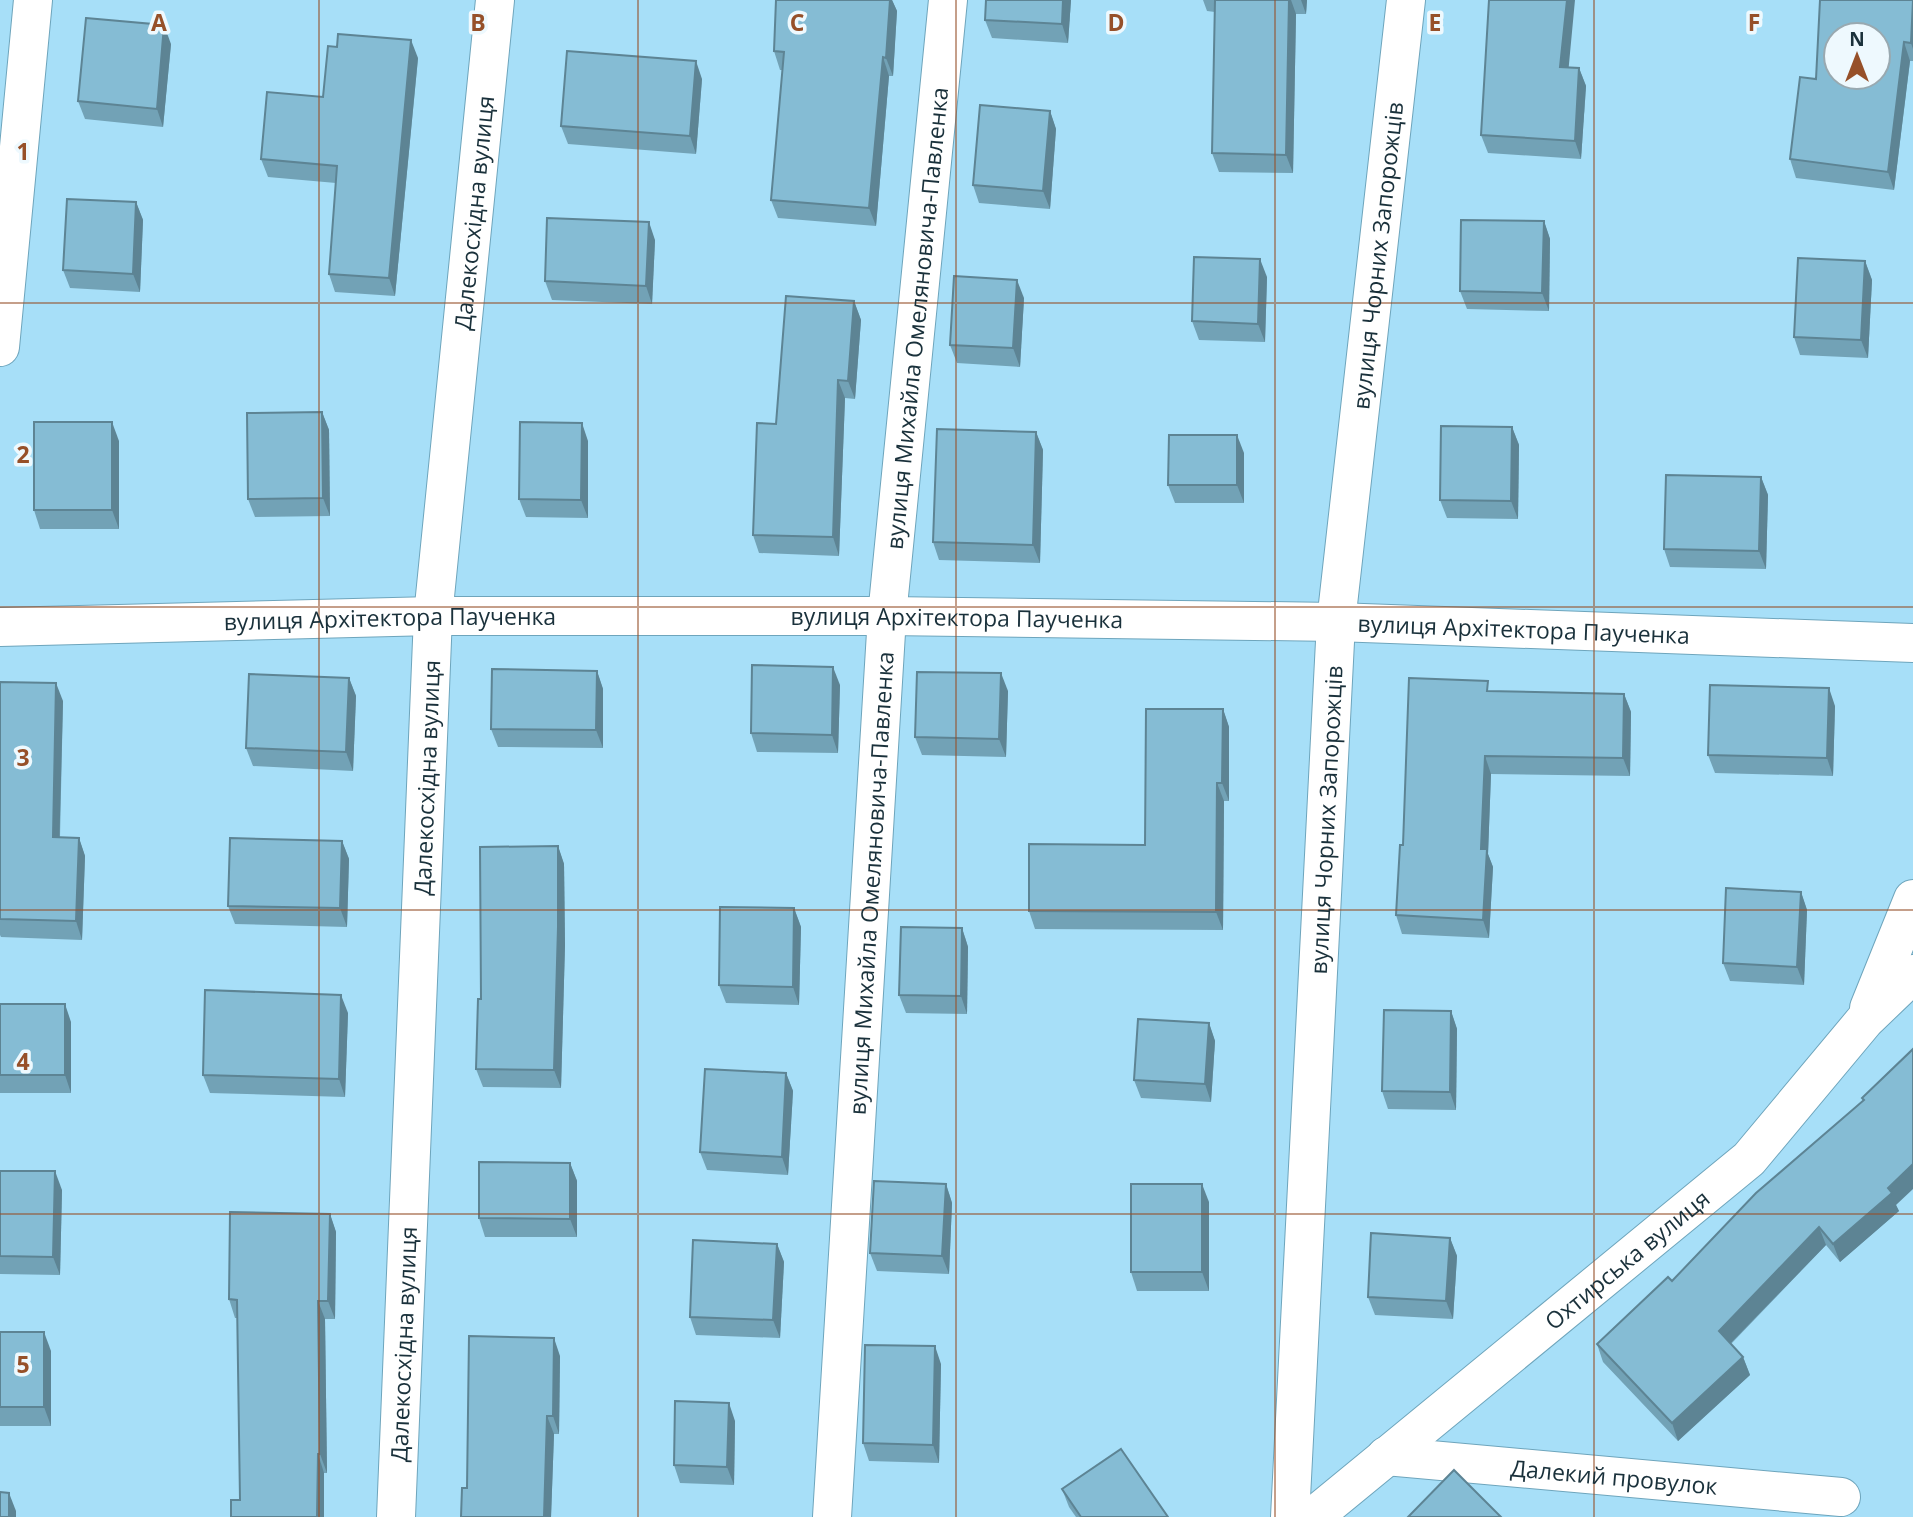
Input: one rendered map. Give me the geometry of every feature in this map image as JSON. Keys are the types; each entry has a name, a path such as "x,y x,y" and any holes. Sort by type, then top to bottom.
{"street":[{"path":"0,347 33,0"},
{"name":"Далекосхідна вулиця","path":"396,1517 433,616 495,0"},
{"name":"вулиця Михайла Омеляновича-Павленка","path":"832,1517 887,616 948,0"},
{"name":"вулиця Чорних Запорожців","path":"1290,1517 1336,622 1406,0"},
{"name":"вулиця Архітектора Паученка","path":"0,627 433,616 887,616 1336,622 1913,643"},
{"path":"1865,1020 1913,899"},
{"name":"Охтирська вулиця","path":"1312,1517 1749,1159 1865,1020 1913,974"},
{"name":"Далекий провулок","path":"1386,1456 1841,1497"}],"building":[{"path":"776,0 890,0 869,208 771,200 784,52 774,51"},
{"path":"986,0 1063,0 1062,24 985,20"},
{"path":"1215,0 1289,0 1286,155 1212,153"},
{"path":"1489,0 1567,0 1560,67 1579,68 1575,141 1481,135"},
{"path":"1820,0 1913,0 1911,43 1904,42 1888,172 1790,159 1800,77 1816,79"},
{"path":"86,18 164,25 157,109 78,101"},
{"path":"338,34 411,40 389,278 329,274 337,166 261,159 267,92 323,97 328,46 337,47"},
{"path":"567,51 696,61 690,136 561,126"},
{"path":"980,105 1050,111 1043,191 973,185"},
{"path":"67,199 136,202 133,274 63,270"},
{"path":"547,218 649,222 646,286 545,281"},
{"path":"1461,220 1544,221 1542,293 1460,291"},
{"path":"1194,257 1260,259 1258,324 1192,321"},
{"path":"1798,258 1865,261 1861,340 1794,337"},
{"path":"954,276 1017,280 1013,348 950,345"},
{"path":"786,296 854,301 848,381 838,380 833,537 753,535 757,423 776,424"},
{"path":"322,412 323,498 248,499 247,413"},
{"path":"34,422 112,422 112,510 34,510"},
{"path":"520,422 582,423 581,500 519,499"},
{"path":"1441,426 1512,427 1511,501 1440,500"},
{"path":"937,429 1036,432 1033,545 933,542"},
{"path":"1169,435 1237,435 1237,485 1168,485"},
{"path":"1666,475 1761,477 1759,551 1664,549"},
{"path":"752,665 833,667 832,735 751,733"},
{"path":"492,669 597,671 596,730 491,729"},
{"path":"917,672 1001,673 999,739 915,737"},
{"path":"249,674 349,678 346,752 246,748"},
{"path":"1409,678 1488,681 1487,691 1624,694 1623,758 1485,756 1481,849 1487,849 1483,920 1396,915 1400,845 1403,845"},
{"path":"0,682 56,683 53,837 79,838 76,921 0,919"},
{"path":"1710,685 1829,688 1827,758 1708,755"},
{"path":"1146,709 1223,709 1222,783 1217,783 1216,912 1029,911 1029,844 1145,845"},
{"path":"230,838 342,841 340,908 228,906"},
{"path":"558,846 554,1070 476,1069 478,999 481,999 480,847"},
{"path":"1726,888 1801,892 1797,967 1723,963"},
{"path":"720,907 794,908 793,987 719,985"},
{"path":"901,927 962,928 961,996 899,995"},
{"path":"205,990 341,995 339,1079 203,1075"},
{"path":"0,1004 65,1004 65,1075 0,1075"},
{"path":"1384,1010 1451,1011 1450,1092 1382,1091"},
{"path":"1138,1019 1209,1023 1205,1084 1134,1080"},
{"path":"1913,1049 1913,1164 1888,1188 1892,1193 1833,1244 1819,1227 1719,1331 1743,1357 1672,1423 1597,1344 1668,1277 1672,1281 1756,1193 1864,1100 1862,1098"},
{"path":"705,1069 786,1073 782,1157 700,1152"},
{"path":"479,1162 570,1163 570,1219 479,1218"},
{"path":"0,1171 55,1171 53,1257 0,1256"},
{"path":"874,1181 946,1184 942,1256 870,1253"},
{"path":"1131,1184 1202,1184 1202,1272 1131,1272"},
{"path":"230,1212 330,1214 328,1301 318,1301 320,1454 317,1517 231,1517 231,1500 240,1500 237,1300 229,1299"},
{"path":"1371,1233 1450,1238 1446,1301 1368,1297"},
{"path":"693,1240 777,1244 773,1320 690,1317"},
{"path":"0,1332 44,1332 44,1407 0,1407"},
{"path":"469,1336 554,1338 553,1416 547,1416 544,1517 461,1517 462,1488 467,1488"},
{"path":"865,1345 935,1346 933,1445 863,1443"},
{"path":"675,1401 729,1403 727,1467 674,1465"},
{"path":"1121,1449 1168,1517 1081,1517 1062,1489"},
{"path":"1454,1470 1501,1517 1408,1517"},
{"path":"0,1492 9,1493 9,1517 0,1517"}]}
